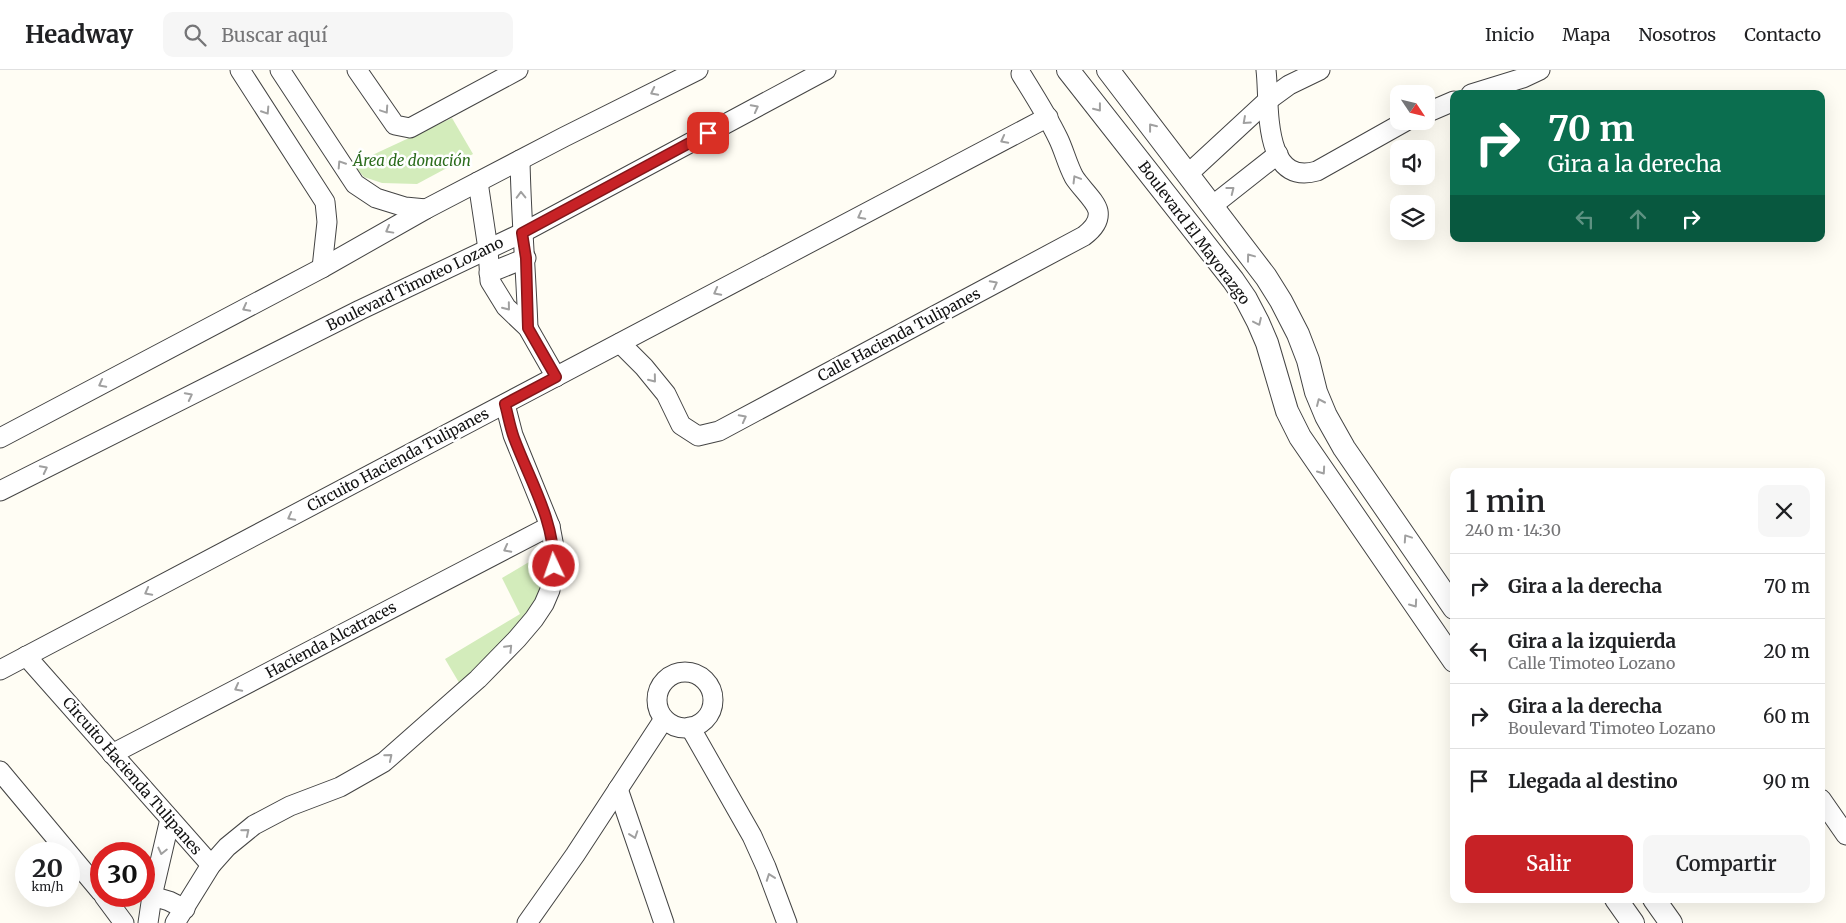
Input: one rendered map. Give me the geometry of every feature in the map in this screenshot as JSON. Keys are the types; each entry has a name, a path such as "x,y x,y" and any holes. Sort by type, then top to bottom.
{"street":[{"path":"240,70 325,202 327,222 322,268"},
{"path":"280,70 354,184 376,198 405,206 426,209"},
{"path":"357,70 395,125 410,128 518,70"},
{"path":"0,438 322,268 426,209 698,70"},
{"name":"Boulevard Timoteo Lozano","path":"0,491 360,310 522,233 826,70"},
{"name":"Boulevard El Mayorazgo","path":"1068,70 1233,280 1254,314 1267,343 1287,411 1300,437 1450,655"},
{"name":"Boulevard El Mayorazgo","path":"1108,70 1266,278 1291,318 1308,360 1316,392 1326,416 1344,448 1450,602"},
{"path":"1266,70 1271,134 1278,154 1290,168 1298,173 1317,171 1390,130"},
{"path":"1182,215 1179,194 1188,174 1267,101 1289,85 1320,70"},
{"path":"1476,90 1492,78 1523,78 1540,70"},
{"name":"Calle Hacienda Tulipanes","path":"620,343 644,367 666,394 681,425 698,436 719,431 1084,236 1093,228 1098,220 1096,204 1085,193 1074,176 1048,117 1021,74"},
{"path":"1435,109 1450,103"},
{"path":"478,182 488,249 490,281 516,318 528,328 556,377 1048,117"},
{"path":"1212,206 1278,154"},
{"path":"520,160 528,328"},
{"path":"490,273 526,258"},
{"name":"Circuito Hacienda Tulipanes","path":"0,670 556,377"},
{"name":"Circuito Hacienda Tulipanes","path":"26,656 211,865 227,847 254,825 290,806 340,787 384,762 478,679 517,639 544,604 550,590 554,566 554,547 550,526 513,435 505,404"},
{"name":"Hacienda Alcatraces","path":"112,754 550,526"},
{"path":"681,672 698,675 710,687 712,704 705,719 698,724 690,727 676,726 664,718 659,711 657,695 660,686 666,680 681,672"},
{"path":"536,919 664,718"},
{"path":"690,727 752,836 766,867 786,923"},
{"path":"0,771 90,879"},
{"path":"618,789 664,923"},
{"path":"1825,805 1846,835"},
{"path":"155,883 170,819"},
{"path":"155,897 169,901 180,916 211,865"},
{"path":"1619,903 1633,923"},
{"path":"1657,903 1670,923"},
{"path":"112,907 124,923"},
{"path":"148,923 150,907"}],"green space":[{"name":"Área de donación","path":"452,118 473,154 417,184 382,183 364,177 353,164"},
{"path":"534,559 545,561 546,591 464,691 445,659 520,614 502,578"}],"route":[{"path":"554,566 554,547 550,526 513,435 505,404 556,377 528,328 526,258 522,233 708,133"}]}
